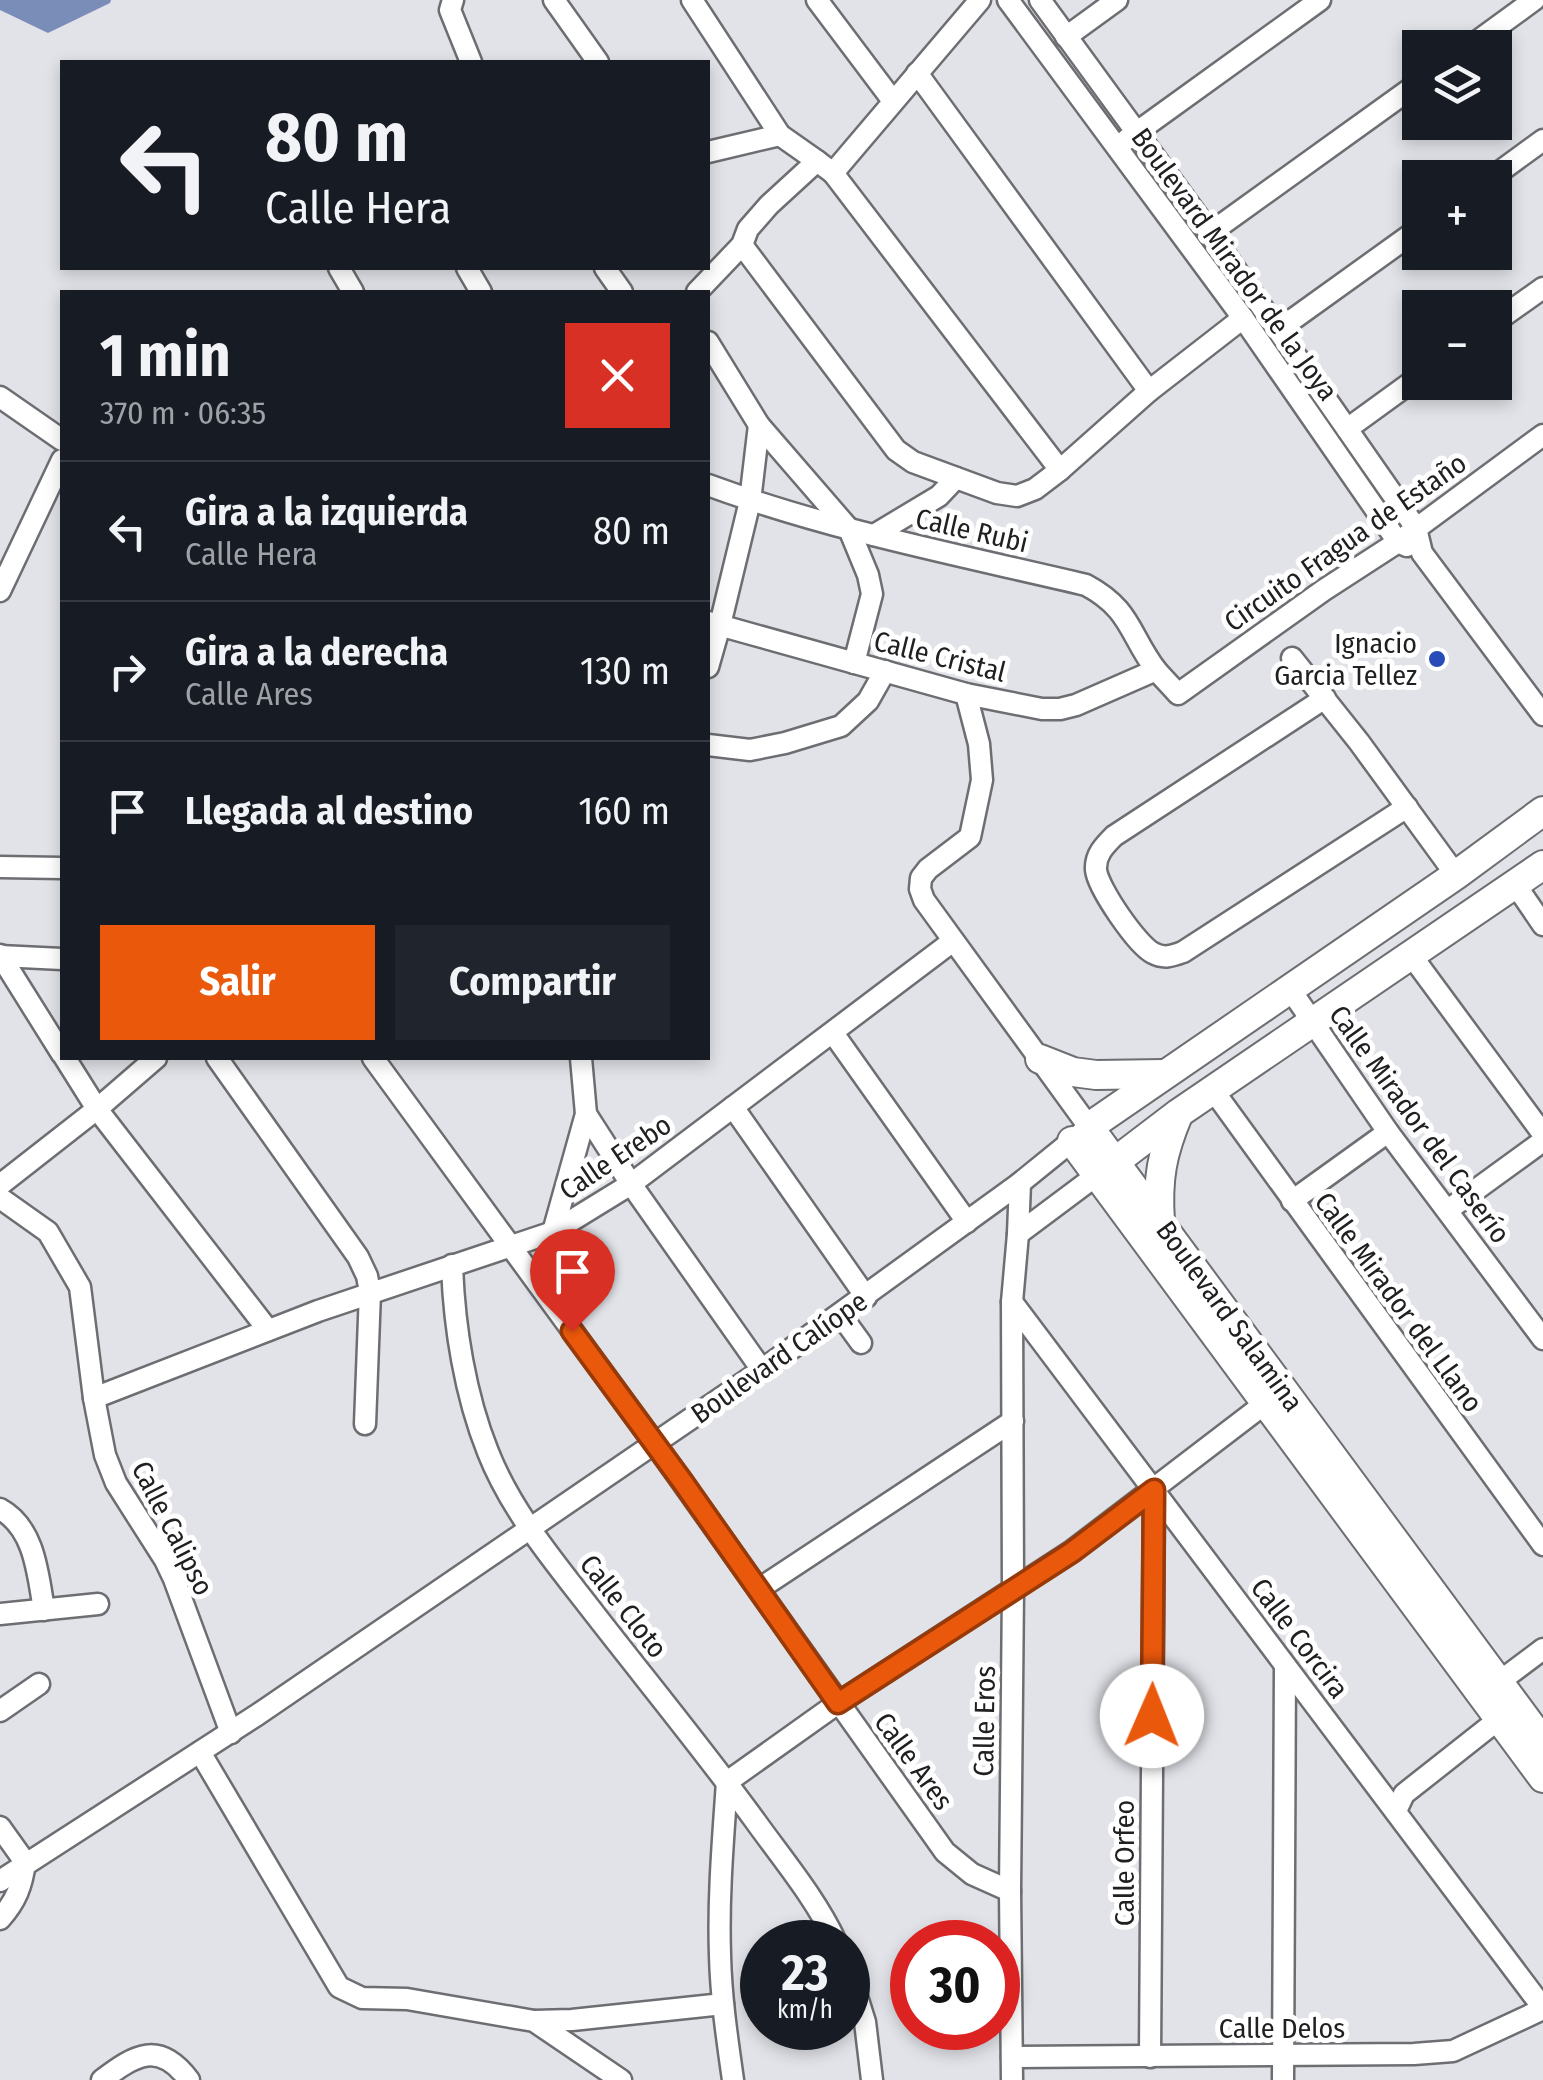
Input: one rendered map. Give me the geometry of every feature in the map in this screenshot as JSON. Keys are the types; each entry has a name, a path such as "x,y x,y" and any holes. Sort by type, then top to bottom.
{"street":[{"path":"453,0 450,10 470,60"},
{"path":"554,0 597,60"},
{"path":"692,0 780,135 825,167 1060,470"},
{"path":"817,0 893,101"},
{"name":"Boulevard Mirador de la Joya","path":"1008,0 1244,318 1398,542 1422,553"},
{"name":"Boulevard Mirador de la Joya","path":"1040,0 1210,233 1416,528 1422,553 1543,715"},
{"path":"1066,37 1117,0"},
{"path":"1116,147 1320,0"},
{"path":"1493,30 1534,0"},
{"path":"699,290 742,245 748,229 770,205 825,167 893,101 978,1"},
{"path":"916,73 1149,391"},
{"path":"1210,233 1402,95"},
{"path":"710,152 780,135"},
{"path":"1512,163 1543,140"},
{"path":"1278,330 1402,241"},
{"path":"742,245 896,450 913,462 997,493 1017,496 1035,489 1060,470 1149,391 1244,318"},
{"path":"1512,310 1543,288"},
{"path":"711,356 760,425 849,529 872,594 854,662"},
{"path":"1347,429 1402,389"},
{"path":"0,397 60,439"},
{"path":"710,653 714,624 750,501 760,425"},
{"name":"Circuito Fragua de Estaño","path":"1178,694 1398,542 1543,435"},
{"path":"0,591 60,464"},
{"path":"874,535 939,496 956,478"},
{"name":"Calle Rubi","path":"710,486 849,529 1086,585 1105,595 1120,610 1156,670 1178,694"},
{"path":"868,575 896,540"},
{"name":"Calle Cristal","path":"714,624 966,694 1042,708 1060,709 1076,704 1156,670"},
{"path":"1292,658 1456,875"},
{"path":"710,746 750,750 841,726 868,701 886,671"},
{"name":"Boulevard Salamina","path":"966,694 982,780 970,836 921,878 924,900 1040,1059 1081,1134 1267,1402 1543,1778"},
{"path":"1325,698 1114,836 1100,850 1096,867 1100,885 1141,944 1154,954 1168,957 1183,952 1407,807"},
{"name":"Boulevard Calíope","path":"0,1880 230,1733 762,1370 866,1297 1081,1134 1543,811"},
{"path":"1018,1234 1179,1113 1543,864"},
{"path":"0,867 60,868"},
{"path":"1515,884 1543,925"},
{"name":"Calle Erebo","path":"94,1398 370,1292 553,1232 631,1184 953,941"},
{"path":"1411,955 1543,1138 1448,1210"},
{"path":"1,956 60,959"},
{"path":"1,956 60,1050"},
{"name":"Calle Mirador del Caserío","path":"1290,990 1388,1132 1543,1339"},
{"path":"833,1033 967,1222"},
{"path":"1040,1059 1073,1072 1118,1076 1165,1074"},
{"path":"66,1060 97,1109 268,1330"},
{"path":"0,1186 154,1060"},
{"path":"217,1060 358,1257 367,1276 370,1292 365,1424"},
{"name":"Calle Ares","path":"373,1060 655,1444 945,1852 972,1874 1010,1891"},
{"path":"553,1232 586,1114 580,1060"},
{"name":"Calle Mirador del Llano","path":"1213,1090 1543,1545"},
{"path":"732,1107 866,1297"},
{"path":"1160,1220 1160,1167 1179,1113"},
{"path":"586,1114 762,1370"},
{"path":"1292,1201 1388,1132"},
{"name":"Boulevard Salamina","path":"1107,1168 1160,1220 1543,1742"},
{"name":"Calle Eros","path":"1012,2080 1012,1302 1020,1182"},
{"name":"Calle Calipso","path":"0,1198 48,1232 80,1286 94,1398 106,1455 116,1483 174,1580 230,1733"},
{"name":"Calle Cloto","path":"452,1265 454,1318 474,1411 506,1488 530,1529 727,1782 826,1920"},
{"name":"Calle Corcira","path":"1012,1302 1543,2008"},
{"path":"840,1314 861,1344"},
{"path":"733,2080 723,2004 720,1899 727,1782 927,1643 1072,1552 1267,1402"},
{"path":"759,1590 1013,1421"},
{"name":"Calle Orfeo","path":"1150,2056 1154,1490"},
{"path":"0,1510 9,1514 25,1533 34,1556 44,1610"},
{"path":"0,1614 98,1604"},
{"path":"1499,1682 1543,1649"},
{"path":"1282,2080 1285,1666"},
{"path":"0,1712 39,1684"},
{"path":"1396,1811 1404,1794 1499,1718"},
{"path":"200,1752 339,1986 362,1998 407,1999 534,2021 723,2004"},
{"path":"0,1826 25,1862 16,1900 0,1918"},
{"name":"Calle Delos","path":"1012,2056 1453,2051 1543,2008"},
{"path":"534,2021 621,2080"},
{"path":"868,2050 872,2080"},
{"path":"102,2080 125,2062 155,2055 171,2060 189,2080"}],"water":[{"path":"0,0 111,0 48,33 0,10"}],"place":[{"name":"Ignacio Garcia Tellez","path":"1437,659"}],"route":[{"path":"572,1331 838,1703 1072,1552 1154,1490 1152,1716"}]}
